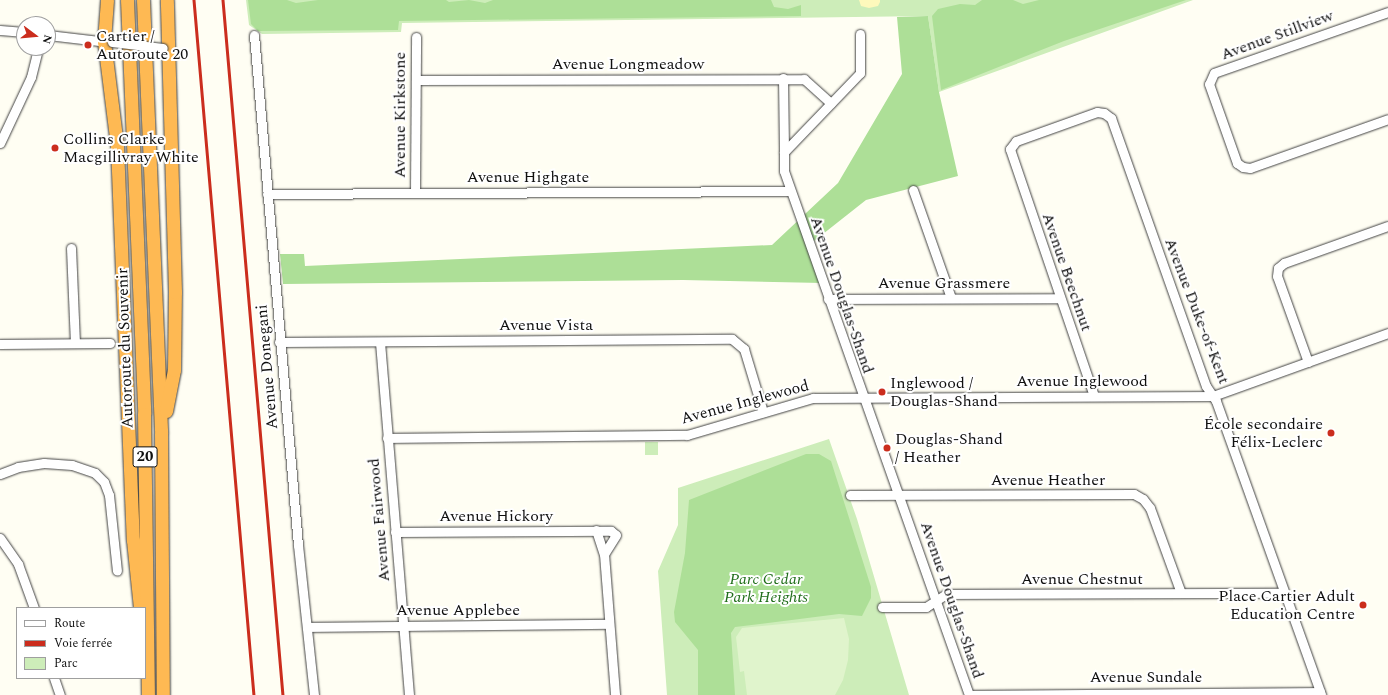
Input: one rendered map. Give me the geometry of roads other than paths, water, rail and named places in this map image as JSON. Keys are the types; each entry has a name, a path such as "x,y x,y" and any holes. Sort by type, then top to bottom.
{"highway":[{"path":"107,0 108,42 117,146 133,532 140,607"},
{"name":"Autoroute du Souvenir","path":"127,0 144,391 148,695"},
{"name":"Autoroute du Souvenir","path":"144,0 161,434 163,695"},
{"path":"161,434 174,370 175,224 166,48 167,0"},
{"path":"146,655 148,670"}],"street":[{"name":"Avenue Stillview","path":"1388,12 1214,73 1209,84 1237,163 1243,167 1250,168 1388,119"},
{"path":"0,30 16,31"},
{"path":"784,152 860,73 860,34"},
{"name":"Avenue Donegani","path":"254,35 279,342 314,695"},
{"path":"56,36 166,48"},
{"name":"Avenue Kirkstone","path":"415,193 416,37"},
{"path":"0,143 30,77 36,56"},
{"name":"Avenue Douglas-Shand","path":"783,78 784,171 790,191 862,398 899,496 970,695"},
{"name":"Avenue Longmeadow","path":"416,80 804,79 831,103"},
{"name":"Avenue Duke-of-Kent","path":"1011,157 1010,149 1016,141 1097,112 1104,113 1111,118 1206,386 1213,396 1320,693"},
{"name":"Avenue Beechnut","path":"1011,157 1094,396"},
{"path":"914,190 951,298"},
{"name":"Avenue Highgate","path":"267,194 790,191"},
{"path":"1308,362 1277,276 1278,268 1284,263 1388,226"},
{"path":"71,248 75,343"},
{"name":"Avenue Grassmere","path":"828,299 1060,298"},
{"name":"Avenue Inglewood","path":"387,438 687,435 814,398 1213,396 1388,333"},
{"name":"Avenue Vista","path":"279,342 732,339 744,349 763,412"},
{"name":"Avenue Fairwood","path":"380,342 409,695"},
{"path":"0,344 110,343"},
{"path":"0,474 34,464 72,465 95,473 104,482 109,495 118,571"},
{"name":"Avenue Heather","path":"850,495 1134,494 1143,499 1150,508 1181,593"},
{"path":"596,530 604,554 615,695"},
{"name":"Avenue Hickory","path":"395,532 611,531 616,535 604,554"},
{"path":"0,538 18,564 34,607"},
{"name":"Avenue Chestnut","path":"882,607 926,607 946,594 1284,593"},
{"name":"Avenue Applebee","path":"307,627 609,624"},
{"path":"54,679 60,695"},
{"name":"Avenue Sundale","path":"970,695 1320,693"}],"railway":[{"path":"194,0 254,695"},
{"path":"223,0 283,695"}],"place":[{"name":"Cartier / Autoroute 20","path":"88,45"},
{"name":"Collins Clarke Macgillivray White","path":"55,148"},
{"name":"Inglewood / Douglas-Shand","path":"882,392"},
{"name":"École secondaire Félix-Leclerc","path":"1331,433"},
{"name":"Douglas-Shand / Heather","path":"887,448"},
{"name":"Place Cartier Adult Education Centre","path":"1363,605"}],"park label":[{"name":"Parc Cedar Park Heights","path":"766,588"}]}
